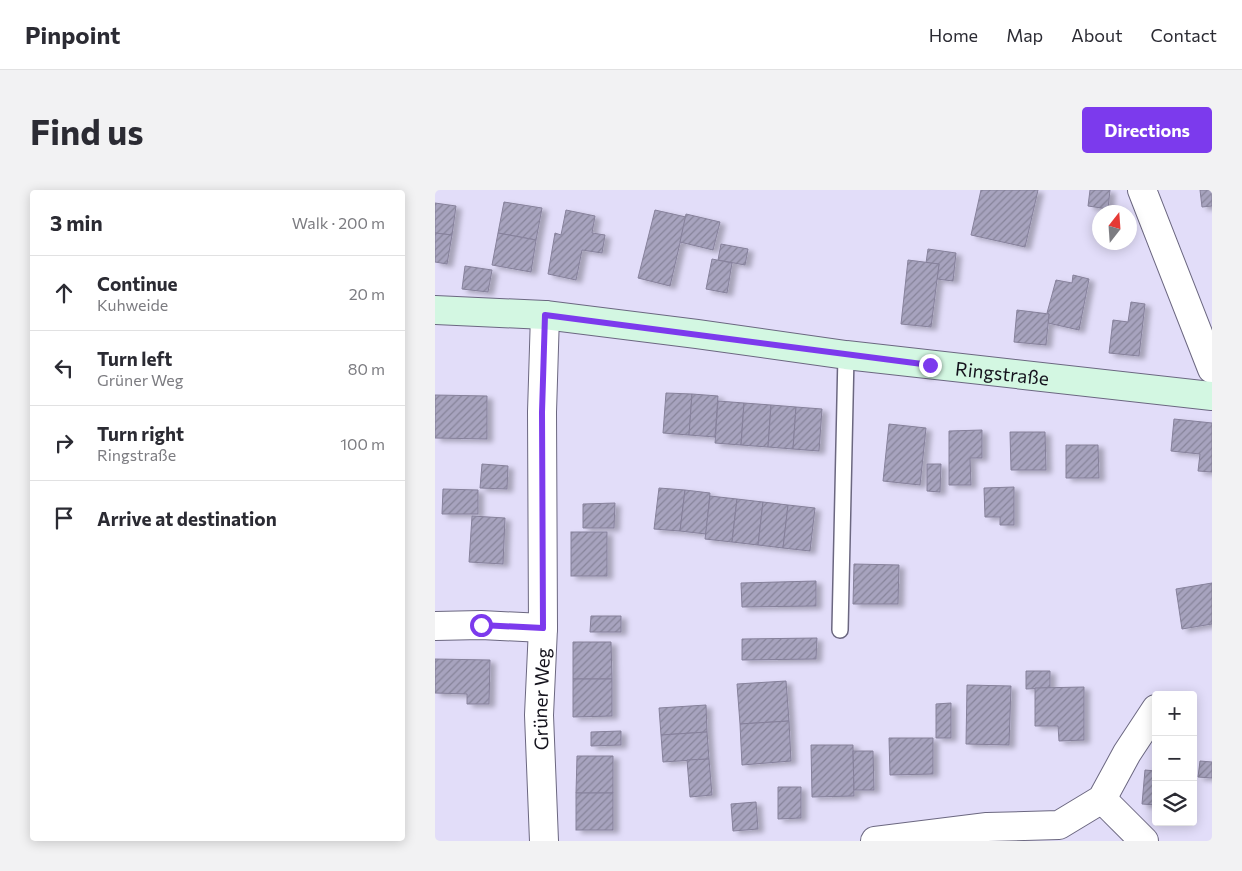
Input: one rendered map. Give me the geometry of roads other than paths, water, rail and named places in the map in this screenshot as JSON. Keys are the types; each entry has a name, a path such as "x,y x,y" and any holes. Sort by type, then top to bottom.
{"street":[{"path":"1142,190 1212,369"},
{"name":"Ringstraße","path":"435,310 545,315 846,355 1212,396"},
{"name":"Grüner Weg","path":"544,841 539,715 543,628 542,412 545,315"},
{"path":"435,626 481,625 543,628"},
{"path":"875,841 987,827 1059,825 1102,799 1127,753 1152,715"},
{"path":"1102,799 1144,841"}],"lane":[{"path":"840,630 846,355"}]}
